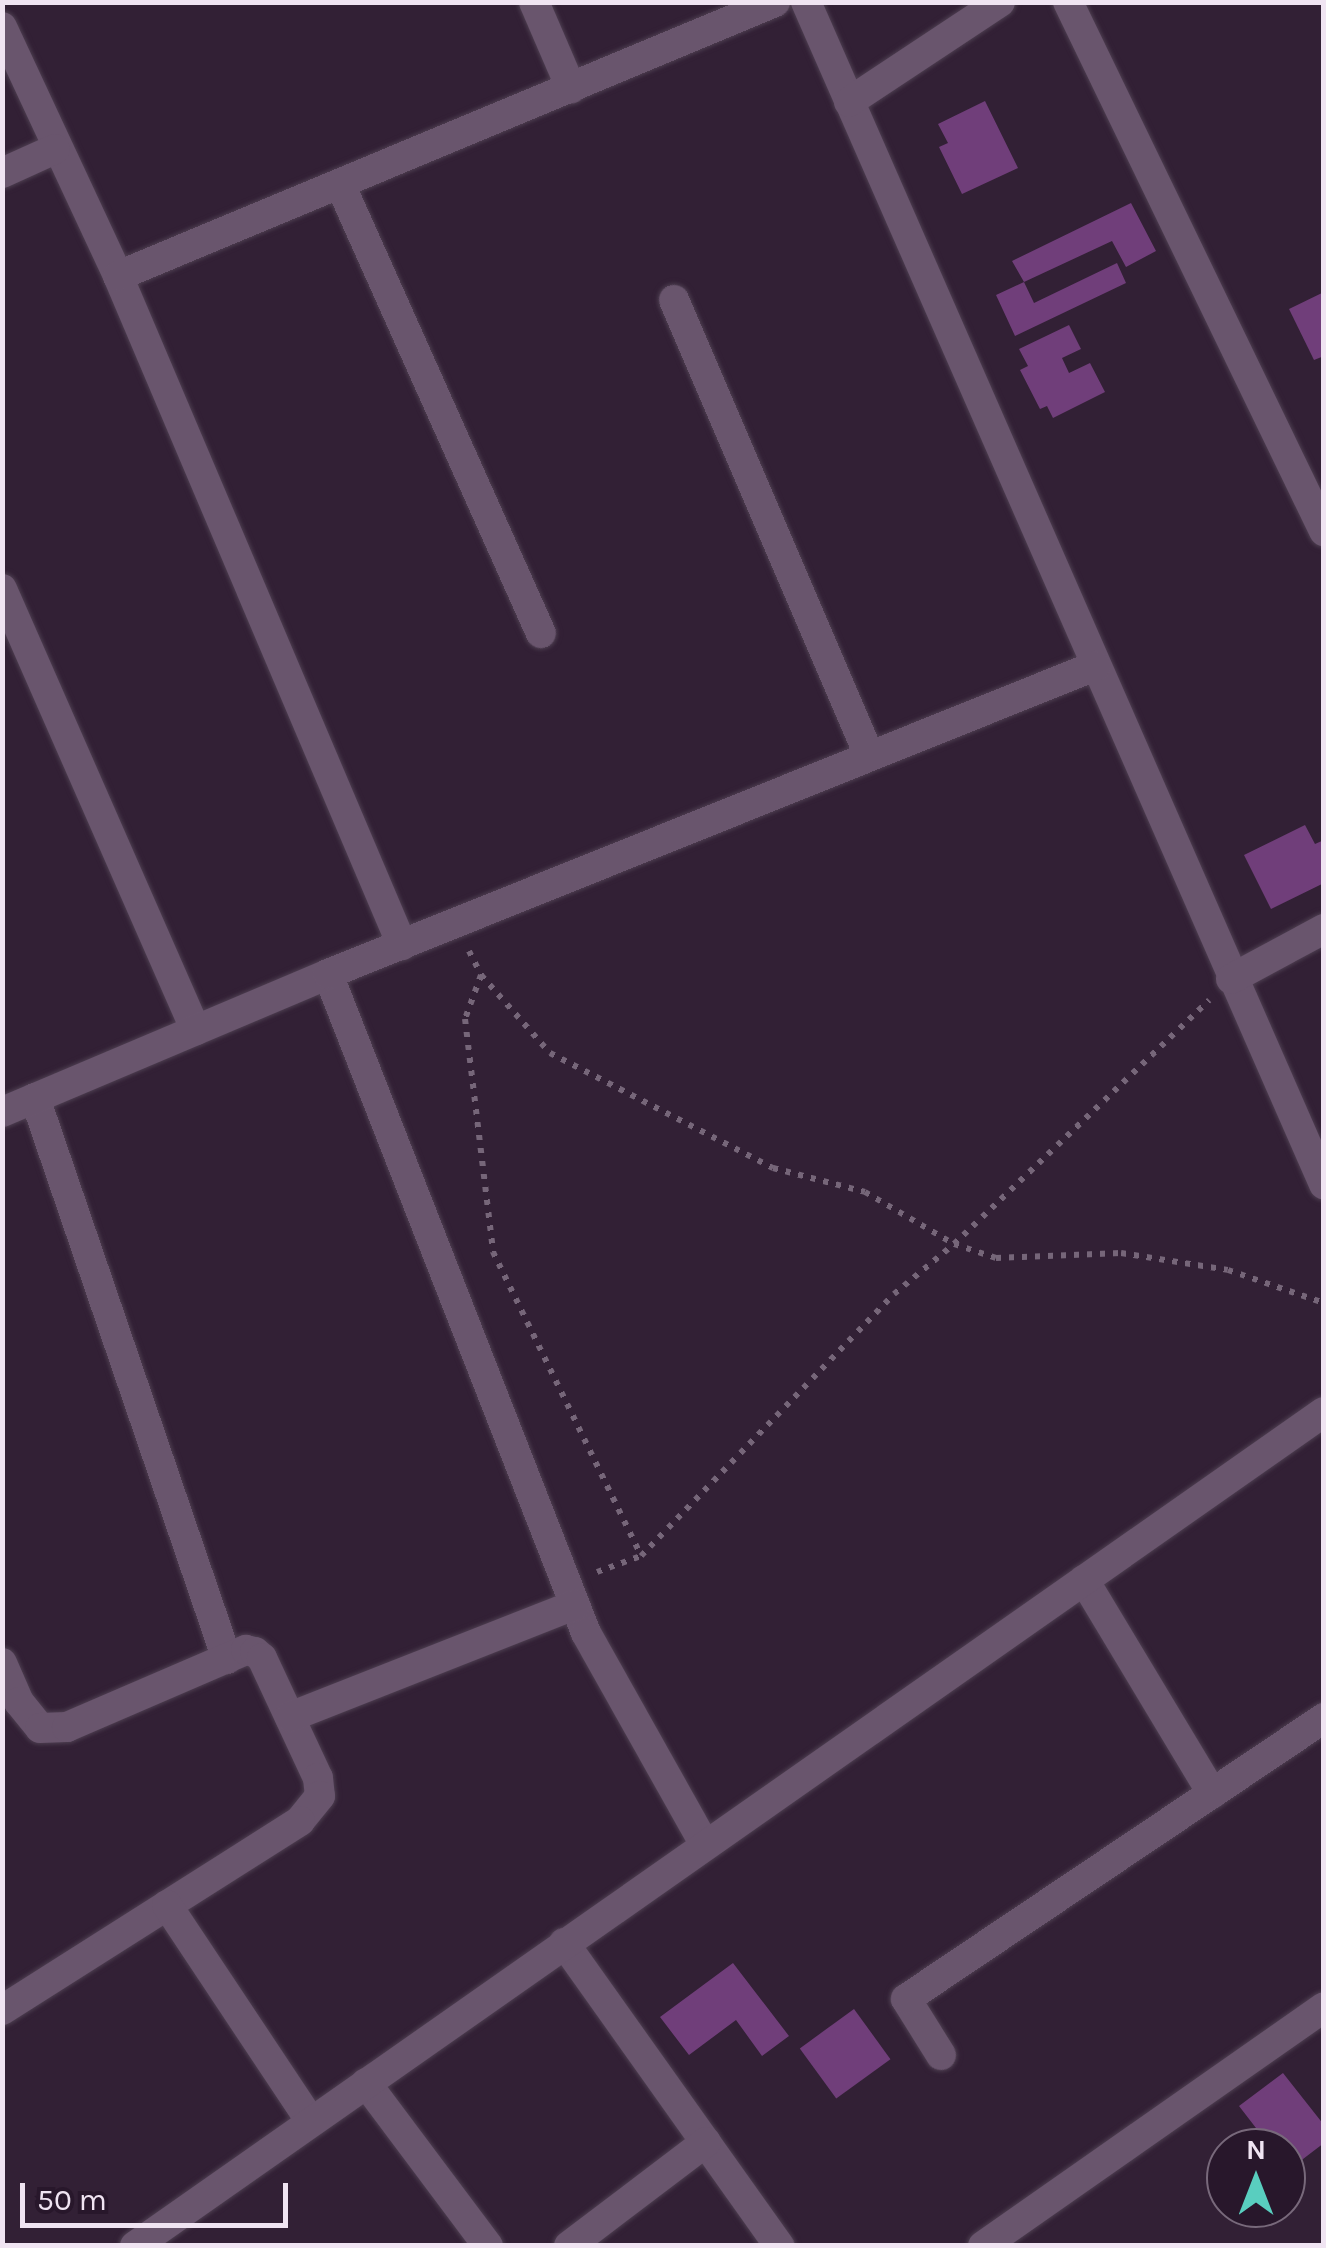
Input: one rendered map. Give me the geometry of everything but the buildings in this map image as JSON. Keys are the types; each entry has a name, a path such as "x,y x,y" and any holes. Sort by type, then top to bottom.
{"street":[{"path":"534,2 571,88"},
{"path":"118,276 775,2"},
{"path":"806,2 1324,1184"},
{"path":"849,102 1000,2"},
{"path":"1068,2 1324,531"},
{"path":"2,28 55,149 118,276 402,945"},
{"path":"2,172 55,149"},
{"path":"340,184 542,633"},
{"path":"674,300 869,756"},
{"path":"2,589 196,1030"},
{"path":"2,1112 328,974 1095,666"},
{"path":"1231,978 1324,929"},
{"path":"328,974 586,1633 705,1845"},
{"path":"35,1098 227,1658"},
{"path":"136,2246 1324,1412"},
{"path":"1084,1580 1212,1794"},
{"path":"290,1718 571,1594"},
{"path":"2,1663 19,1702 40,1728 67,1727 246,1650 262,1658 318,1778 320,1796 300,1820 2,2010"},
{"path":"941,2055 906,1999 1324,1718"},
{"path":"167,1906 311,2122"},
{"path":"564,1943 779,2246"},
{"path":"983,2246 1324,2007"},
{"path":"366,2083 488,2246"},
{"path":"568,2246 706,2142"}],"path":[{"path":"454,924 481,975 550,1053 774,1168 864,1192 954,1244 996,1258 1121,1252 1228,1270 1324,1303"},
{"path":"481,975 466,1019 493,1252 641,1556"},
{"path":"571,1594 641,1556 894,1294 954,1244 1231,978"}]}
